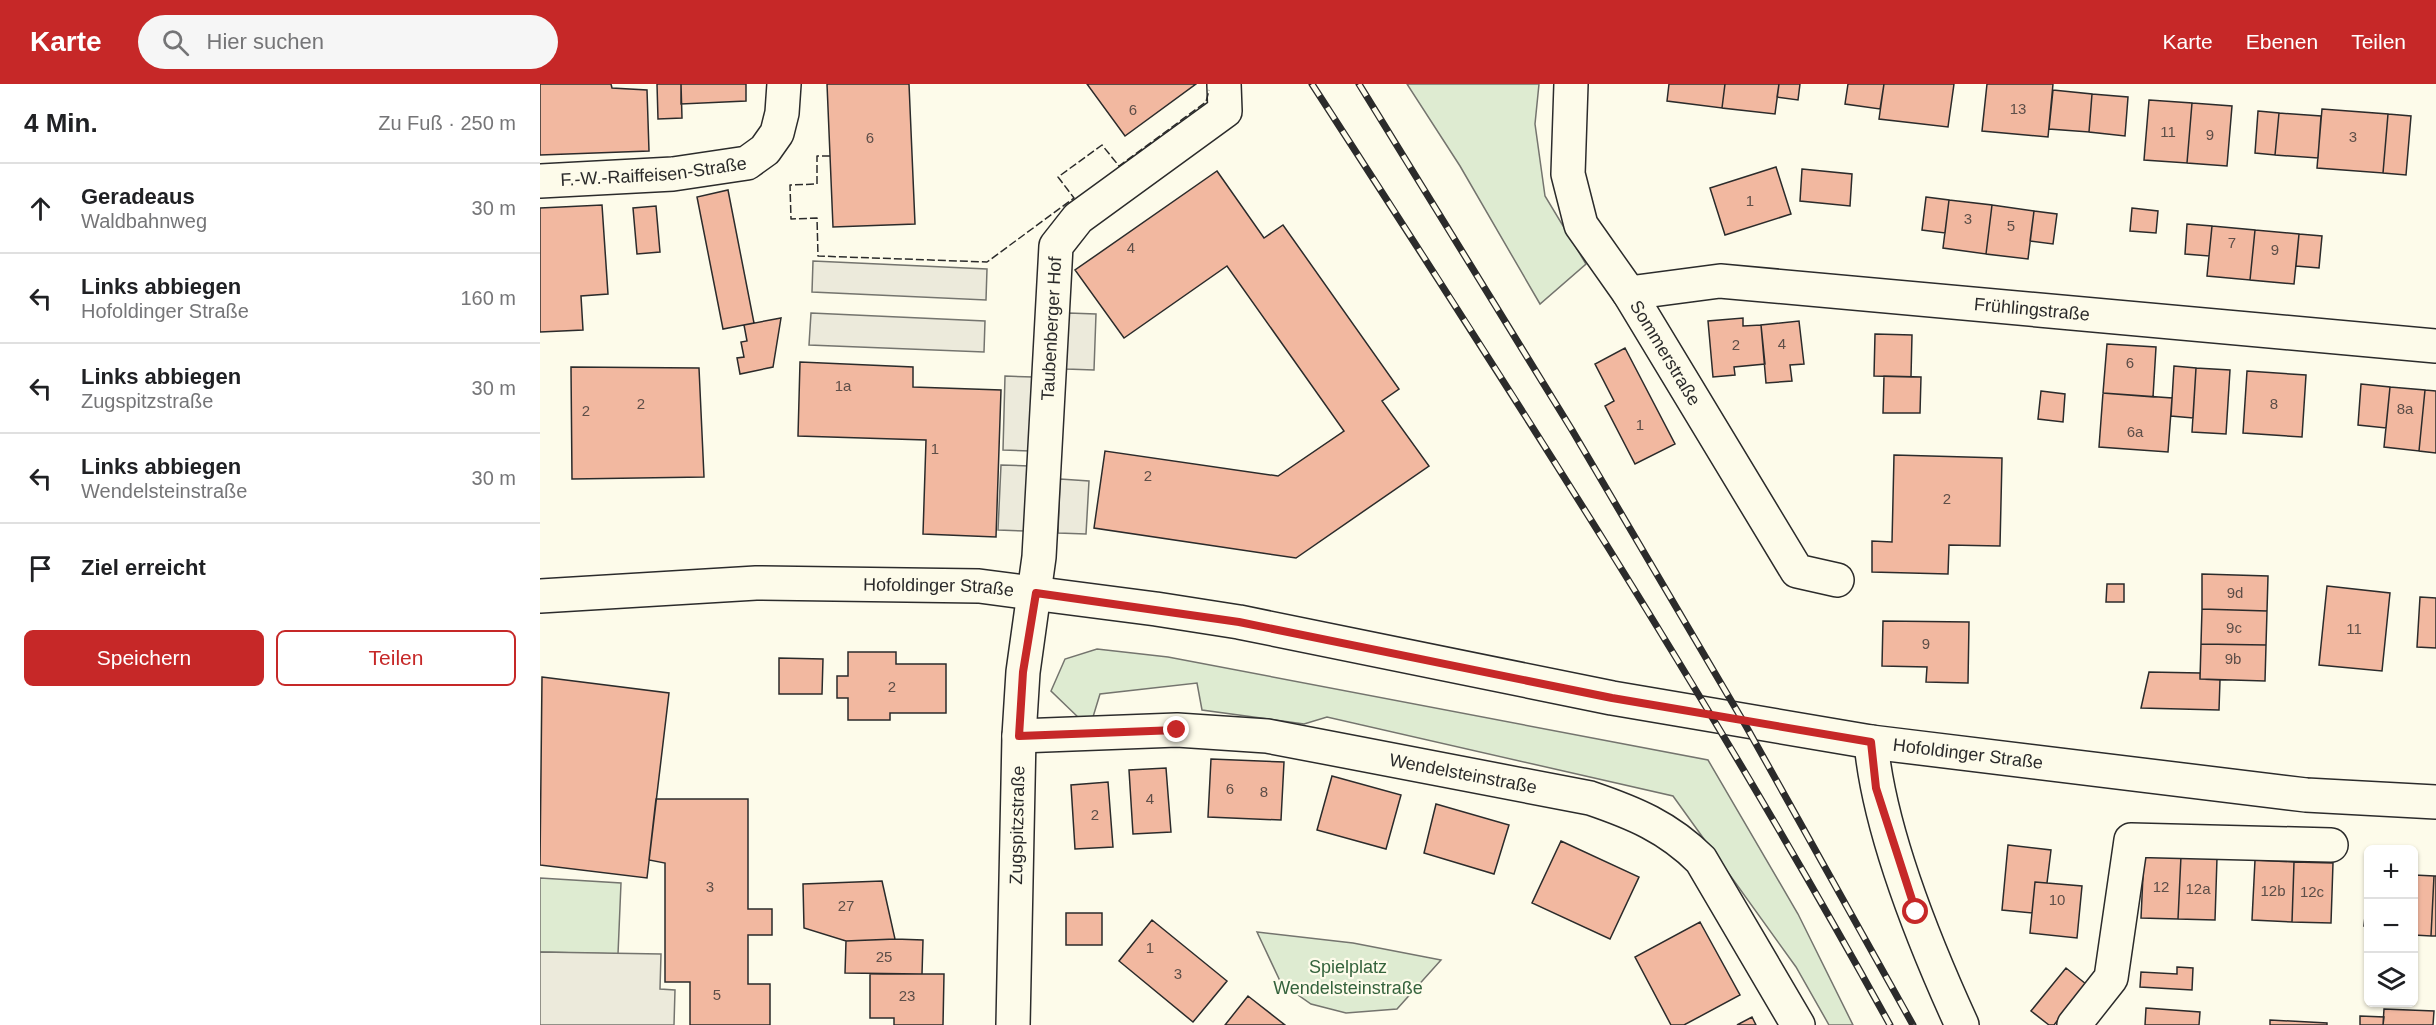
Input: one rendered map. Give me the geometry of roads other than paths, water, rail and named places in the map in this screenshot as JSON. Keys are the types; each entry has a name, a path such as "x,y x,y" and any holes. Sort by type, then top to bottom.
{"street":[{"name":"F.-W.-Raiffeisen-Straße","path":"540,181 674,174 747,164 765,150 777,133 784,84"},
{"name":"Sommerstraße","path":"1571,84 1568,174 1581,225 1629,293 1797,571 1837,580"},
{"name":"Taubenberger Hof","path":"1036,593 1056,246 1077,218 1225,98"},
{"name":"Frühlingstraße","path":"1629,293 1720,281 2436,346"},
{"name":"Hofoldinger Straße","path":"540,596 756,583 979,586 1239,622 1612,698 1871,742 2306,795 2436,802"},
{"name":"Zugspitzstraße","path":"1013,1025 1019,736 1023,672 1036,593"},
{"name":"Wendelsteinstraße","path":"1019,736 1177,730 1267,736 1590,798 1637,815 1680,839 1701,860 1798,1025"},
{"path":"1871,742 1876,788 1889,833 1920,923 1962,1025"},
{"path":"2074,1025 2111,978 2131,840 2331,846"}],"railway":[{"path":"1312,84 1536,432 1682,667 1753,785 1890,1025"},
{"path":"1359,84 1572,430 1746,726 1913,1025"}],"park label":[{"name":"Spielplatz Wendelsteinstraße","path":"1348,977"}]}
